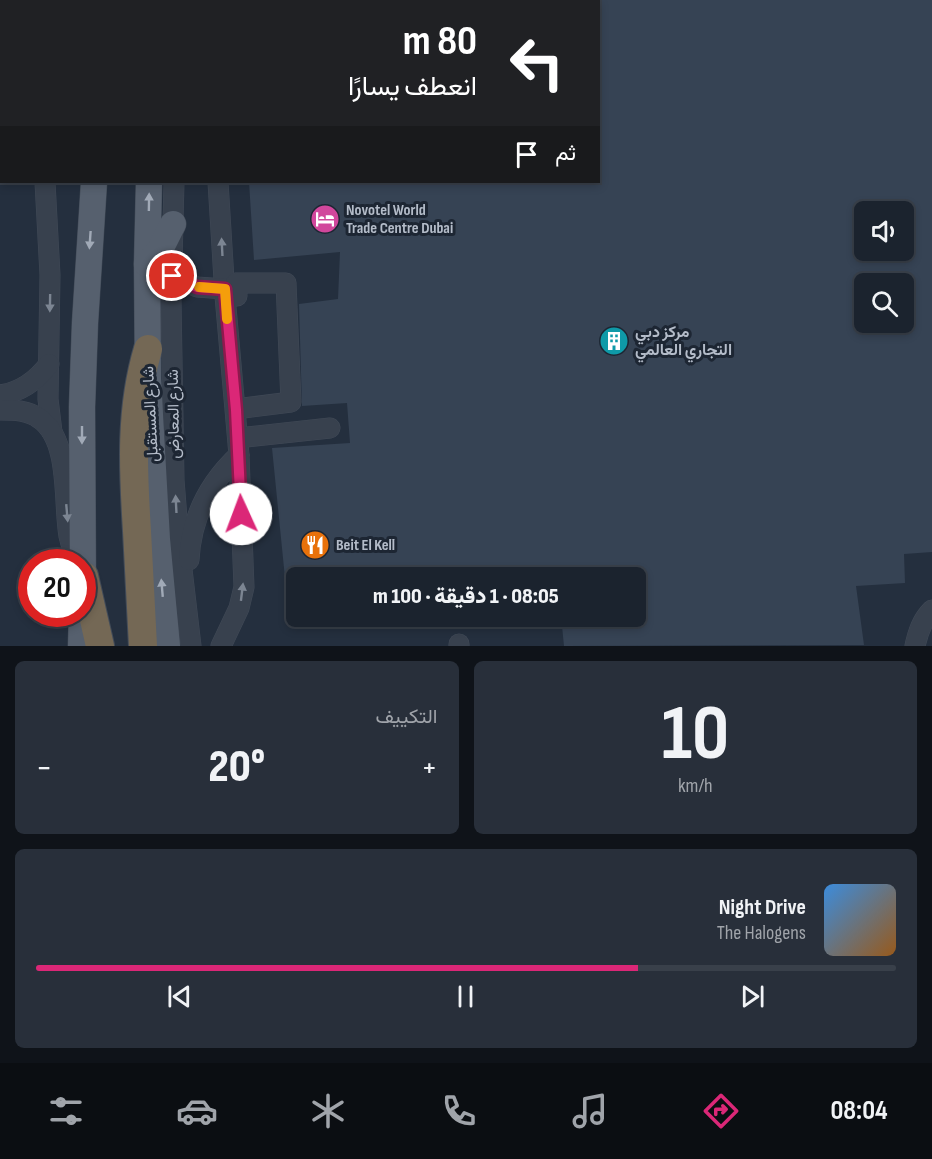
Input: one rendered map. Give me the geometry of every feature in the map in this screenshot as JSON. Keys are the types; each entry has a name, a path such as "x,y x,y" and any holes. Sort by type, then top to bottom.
{"highway":[{"path":"143,646 133,429 138,388 148,349"},
{"path":"95,627 100,646"}],"main road":[{"path":"81,549 82,407 94,183"},
{"name":"شارع المستقبل","path":"149,183 148,379 157,531 167,646"},
{"path":"147,264 160,250 173,224"},
{"path":"81,646 82,627"}],"street":[{"path":"342,0 355,0"},
{"path":"45,183 50,275 48,407 52,432 60,455 68,535 73,549"},
{"name":"شارع المعارض","path":"174,183 172,276 174,480 191,646"},
{"path":"218,183 236,410 244,587 239,608 221,646"},
{"path":"172,276 197,287 237,296 236,284 286,284 291,402 236,410"},
{"path":"0,395 25,387 49,364"},
{"path":"0,410 26,412 40,419 52,432"},
{"path":"187,608 189,550 195,521 215,481 238,447 330,428"},
{"path":"915,646 922,622 932,610"}],"building":[{"name":"مركز دبي التجاري العالمي","path":"600,0 932,0 932,552 904,554 905,583 856,586 864,645 564,646 562,627 646,627 646,567 286,567 285,578 272,448 350,443 347,403 302,406 299,304 338,299 340,252 254,260 249,183 600,183"}],"slow traffic":[{"path":"199,287 225,289 227,319"}],"place":[{"name":"Novotel World Trade Centre Dubai","path":"325,219"},
{"name":"مركز دبي التجاري العالمي","path":"614,341"},
{"name":"Beit El Kell","path":"315,545"}],"route":[{"path":"172,276 197,287 225,289 236,410 241,514"}]}
